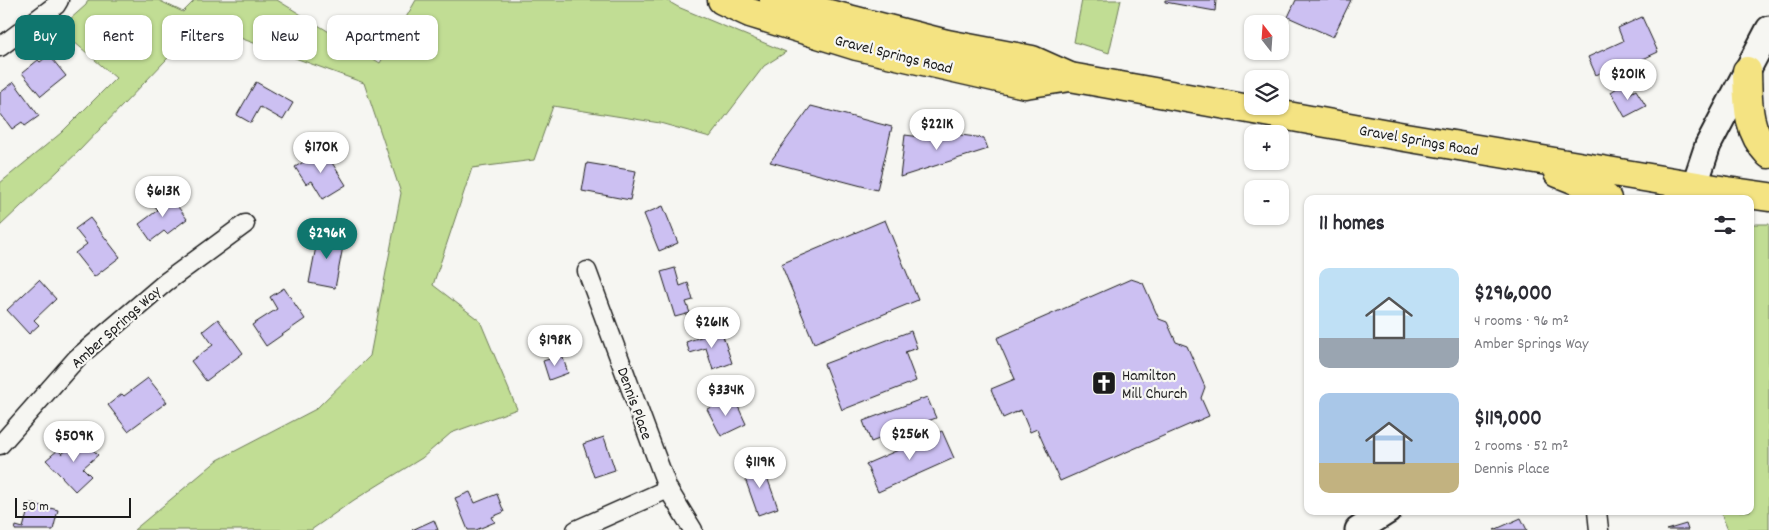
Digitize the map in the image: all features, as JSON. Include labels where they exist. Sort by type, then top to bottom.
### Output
[{"type":"main road","name":"Gravel Springs Road","points":[[722,0],[750,13],[857,46],[1025,84],[1070,77]]},
{"type":"main road","name":"Gravel Springs Road","points":[[774,0],[947,44],[1032,60],[1070,77],[1518,156],[1692,192],[1738,195]]},
{"type":"main road","points":[[1692,192],[1708,145],[1769,29]]},
{"type":"main road","points":[[1747,71],[1749,116],[1761,145],[1769,154]]},
{"type":"main road","points":[[1518,156],[1591,186],[1602,195]]},
{"type":"main road","name":"Gravel Springs Road","points":[[1754,196],[1769,197]]},
{"type":"main road","points":[[1358,530],[1382,515]]},
{"type":"street","points":[[0,47],[56,5],[59,0]]},
{"type":"street","name":"Amber Springs Way","points":[[0,445],[76,358],[166,282],[245,224]]},
{"type":"street","name":"Dennis Place","points":[[587,271],[668,490],[693,530]]},
{"type":"street","points":[[576,530],[668,490]]},
{"type":"street","points":[[1597,515],[1599,530]]},
{"type":"green space","points":[[88,0],[158,0],[183,12],[195,0],[277,0],[302,15],[253,15],[253,43],[243,39],[243,15],[162,15],[162,60],[166,60],[80,150],[0,226],[0,183],[61,133],[116,78],[95,60],[152,60],[152,15],[85,15],[85,51],[75,43],[75,15],[86,5]]},
{"type":"green space","points":[[416,0],[666,0],[678,7],[786,52],[764,66],[710,137],[660,123],[553,106],[534,160],[472,168],[433,285],[480,321],[517,409],[451,433],[422,458],[354,500],[311,530],[134,530],[218,460],[316,409],[370,356],[401,193],[364,83],[301,60],[317,60],[317,24],[327,31],[327,60],[375,60],[380,63],[382,60],[438,60],[438,15],[407,15]]},
{"type":"green space","points":[[1082,0],[1121,0],[1109,53],[1074,42]]},
{"type":"green space","points":[[1754,224],[1769,224],[1769,530],[1728,530],[1722,515],[1754,515]]},
{"type":"building","points":[[1165,0],[1216,0],[1215,11],[1165,2]]},
{"type":"building","points":[[1296,0],[1351,0],[1333,37],[1289,17]]},
{"type":"building","points":[[1642,17],[1658,52],[1626,67],[1624,62],[1596,75],[1588,57],[1623,41],[1618,28]]},
{"type":"building","points":[[38,60],[40,62],[43,60],[53,60],[66,76],[41,96],[22,73]]},
{"type":"building","points":[[14,82],[39,116],[25,126],[22,122],[12,129],[0,113],[0,93]]},
{"type":"building","points":[[256,82],[293,103],[283,120],[260,107],[251,123],[237,115]]},
{"type":"building","points":[[1623,84],[1629,94],[1636,90],[1646,106],[1625,117],[1611,92]]},
{"type":"building","points":[[811,106],[892,127],[877,190],[770,162]]},
{"type":"building","points":[[953,134],[984,138],[988,149],[900,177],[905,135],[937,139]]},
{"type":"building","points":[[324,150],[346,185],[323,199],[312,181],[306,184],[295,167]]},
{"type":"building","points":[[587,163],[636,171],[630,200],[582,191]]},
{"type":"building","points":[[167,192],[187,219],[167,234],[164,231],[151,241],[139,224],[158,210],[153,203]]},
{"type":"building","points":[[663,206],[678,243],[659,251],[644,214]]},
{"type":"building","points":[[90,218],[120,257],[94,277],[75,253],[87,244],[75,229]]},
{"type":"building","points":[[885,220],[918,300],[814,343],[781,264]]},
{"type":"building","points":[[319,231],[345,236],[335,288],[309,283]]},
{"type":"building","points":[[675,268],[680,286],[688,283],[693,300],[686,302],[690,313],[675,317],[661,272]]},
{"type":"building","name":"Hamilton Mill Church","points":[[1131,279],[1143,283],[1159,319],[1167,322],[1176,342],[1187,346],[1205,387],[1201,398],[1209,416],[1060,481],[1037,429],[1030,432],[1021,410],[1003,418],[991,389],[1015,379],[997,338]]},
{"type":"building","points":[[39,280],[56,299],[34,320],[39,325],[29,334],[7,310]]},
{"type":"building","points":[[284,288],[305,319],[266,346],[252,325],[277,309],[270,297]]},
{"type":"building","points":[[218,319],[243,353],[206,381],[191,361],[213,345],[203,331]]},
{"type":"building","points":[[721,330],[732,363],[713,370],[706,348],[690,353],[686,342]]},
{"type":"building","points":[[911,331],[917,348],[905,352],[916,381],[842,410],[824,364]]},
{"type":"building","points":[[562,355],[568,373],[549,380],[543,361]]},
{"type":"building","points":[[148,378],[167,402],[128,431],[108,405]]},
{"type":"building","points":[[927,397],[936,418],[871,442],[863,421]]},
{"type":"building","points":[[725,400],[728,406],[736,402],[746,424],[721,436],[707,409]]},
{"type":"building","points":[[942,431],[954,458],[878,492],[866,464]]},
{"type":"building","points":[[81,437],[98,455],[83,468],[91,476],[75,491],[46,460],[58,450],[62,454]]},
{"type":"building","points":[[604,437],[615,470],[594,477],[583,444]]},
{"type":"building","points":[[762,463],[778,508],[758,515],[742,470]]},
{"type":"building","points":[[470,492],[475,503],[497,494],[504,512],[492,517],[495,522],[476,530],[468,530],[455,498]]},
{"type":"building","points":[[30,503],[58,510],[53,530],[15,530],[16,526],[23,528]]},
{"type":"building","points":[[1521,518],[1527,530],[1494,530]]},
{"type":"building","points":[[434,520],[438,530],[412,530]]},
{"type":"building","points":[[1686,524],[1688,530],[1666,530]]},
{"type":"place","name":"Hamilton Mill Church","points":[[1104,383]]}]
